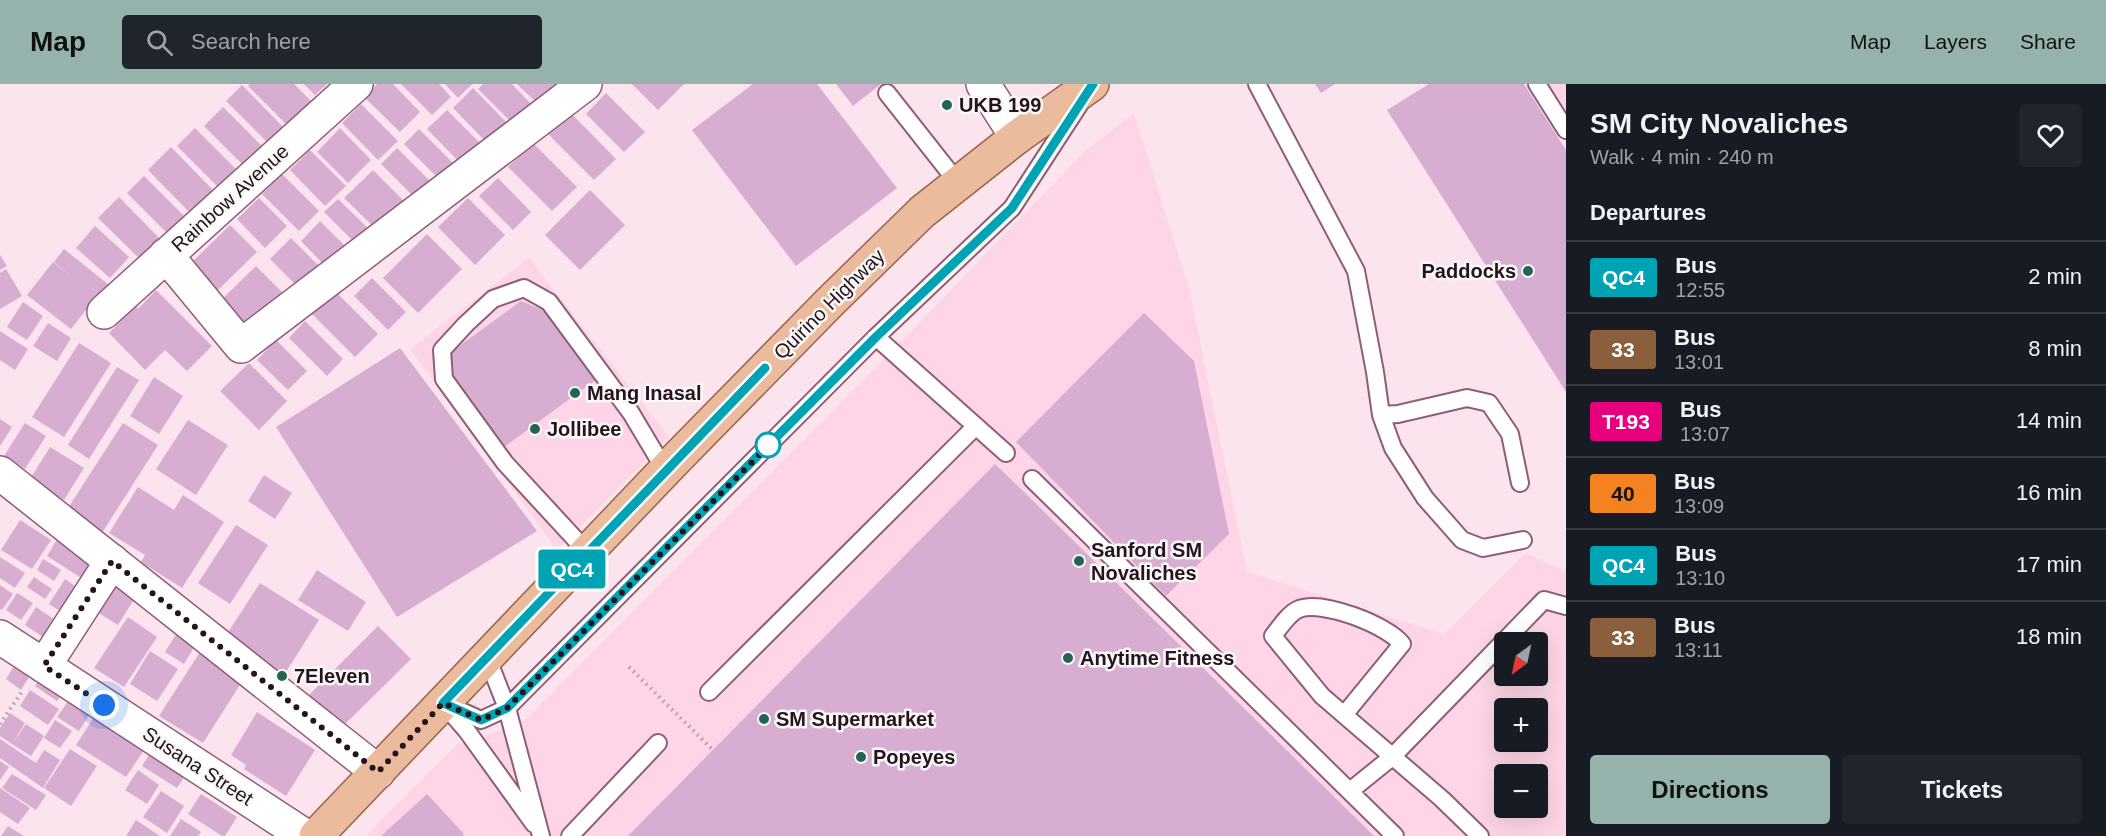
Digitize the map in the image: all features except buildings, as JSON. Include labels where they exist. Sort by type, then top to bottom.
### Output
[{"type":"main road","name":"Quirino Highway","points":[[316,836],[665,470],[922,212],[1017,137],[1093,84]]},
{"type":"street","name":"Rainbow Avenue","points":[[104,312],[356,84]]},
{"type":"street","points":[[166,255],[241,346],[585,84]]},
{"type":"street","points":[[984,84],[1017,137]]},
{"type":"street","points":[[0,473],[378,772]]},
{"type":"street","points":[[42,665],[112,561]]},
{"type":"street","name":"Susana Street","points":[[0,637],[305,836]]},
{"type":"lane","points":[[443,703],[481,720],[507,708],[876,337],[1012,208],[1093,84]]},
{"type":"lane","points":[[1257,84],[1356,271],[1381,415],[1393,448],[1425,498],[1462,540],[1483,548],[1523,540]]},
{"type":"lane","points":[[1537,84],[1566,130]]},
{"type":"lane","points":[[886,93],[958,183]]},
{"type":"lane","points":[[588,553],[505,463],[444,379],[442,350],[466,324],[493,299],[524,288],[549,302],[631,413],[665,470]]},
{"type":"lane","points":[[876,337],[1006,453]]},
{"type":"lane","points":[[1381,415],[1398,414],[1467,398],[1489,404],[1510,434],[1520,483]]},
{"type":"lane","points":[[709,692],[976,426]]},
{"type":"lane","points":[[1032,479],[1395,836]]},
{"type":"lane","points":[[1350,791],[1392,757],[1544,600],[1566,606]]},
{"type":"lane","points":[[1344,715],[1402,644],[1396,636],[1357,617],[1326,608],[1299,609],[1273,636],[1322,696],[1392,757],[1442,799],[1480,836]]},
{"type":"lane","points":[[487,657],[507,708],[541,834]]},
{"type":"lane","points":[[443,703],[467,732],[541,834]]},
{"type":"lane","points":[[570,836],[658,743]]},
{"type":"path","points":[[0,724],[42,665]]},
{"type":"path","points":[[629,667],[713,750]]},
{"type":"shaded area","points":[[1541,84],[1566,84],[1566,126]]},
{"type":"shaded area","points":[[1134,113],[1189,288],[1247,572],[1444,634],[1526,553],[1566,572],[1566,836],[366,836],[457,744],[521,724],[892,351],[1085,151]]},
{"type":"shaded area","points":[[529,258],[669,437],[557,550],[410,349]]},
{"type":"bus line","name":"QC4","points":[[765,368],[443,703],[481,720],[507,708],[876,337],[1012,208],[1093,84]]},
{"type":"place","name":"UKB 199","points":[[947,105]]},
{"type":"place","name":"Paddocks","points":[[1528,271]]},
{"type":"place","name":"Mang Inasal","points":[[575,393]]},
{"type":"place","name":"Jollibee","points":[[535,429]]},
{"type":"place","name":"Sanford SM Novaliches","points":[[1079,561]]},
{"type":"place","name":"Anytime Fitness","points":[[1068,658]]},
{"type":"place","name":"7Eleven","points":[[282,676]]},
{"type":"place","name":"SM Supermarket","points":[[764,719]]},
{"type":"place","name":"Popeyes","points":[[861,757]]},
{"type":"route","points":[[104,705],[44,666],[112,561],[378,772],[443,703],[481,720],[507,708],[773,441],[768,445]]}]
